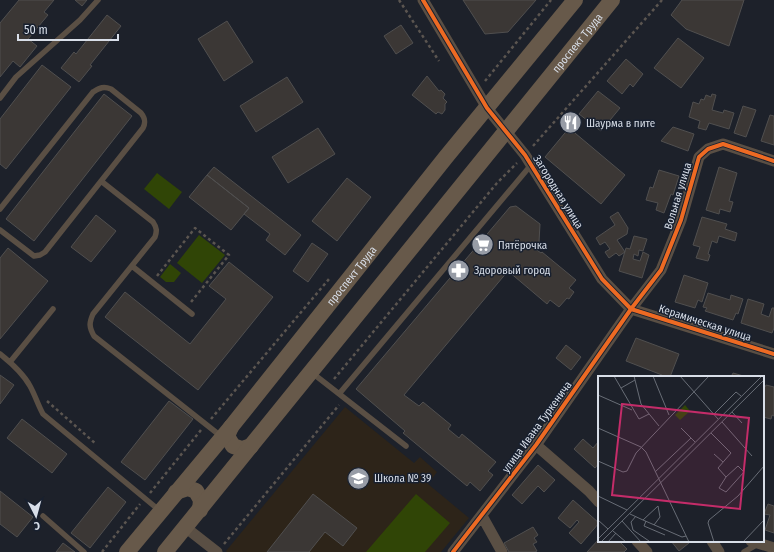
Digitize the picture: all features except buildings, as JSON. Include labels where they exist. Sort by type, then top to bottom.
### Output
[{"type":"main road","name":"проспект Труда","points":[[127,552],[226,432],[441,163],[484,102],[575,0]]},
{"type":"main road","name":"проспект Труда","points":[[165,552],[612,0]]},
{"type":"main road","points":[[226,432],[233,446],[242,448],[251,446]]},
{"type":"main road","points":[[176,492],[188,488],[196,491],[201,500],[200,510]]},
{"type":"street","name":"Загородная улица","points":[[423,0],[484,102],[528,160],[602,279],[631,309]]},
{"type":"street","name":"Вольная улица","points":[[631,309],[661,270],[681,220],[699,157],[708,149],[723,144],[774,161]]},
{"type":"street","name":"Керамическая улица","points":[[631,309],[774,354]]},
{"type":"street","name":"улица Ивана Туркенича","points":[[453,552],[536,445],[631,309]]},
{"type":"street","points":[[536,445],[598,501]]},
{"type":"street","points":[[482,516],[502,552]]},
{"type":"street","points":[[186,527],[217,552]]},
{"type":"street","points":[[638,542],[647,552]]},
{"type":"street","points":[[713,542],[719,552]]},
{"type":"street","points":[[755,542],[774,548]]},
{"type":"lane","points":[[0,98],[16,77],[80,20],[98,0]]},
{"type":"lane","points":[[0,209],[93,92],[105,87],[111,89],[141,113],[145,123],[143,128],[45,252],[34,256],[0,230]]},
{"type":"lane","points":[[339,394],[528,160]]},
{"type":"lane","points":[[101,181],[153,222],[157,232],[155,237],[93,314],[90,322],[90,329],[94,336],[206,424],[226,432]]},
{"type":"lane","points":[[132,266],[192,314]]},
{"type":"lane","points":[[10,362],[53,309]]},
{"type":"lane","points":[[0,354],[10,362],[30,385],[35,400],[43,414],[161,511]]},
{"type":"lane","points":[[311,372],[406,446]]},
{"type":"lane","points":[[42,516],[84,552]]},
{"type":"lane","points":[[744,552],[755,542]]},
{"type":"path","points":[[399,0],[439,61]]},
{"type":"path","points":[[484,102],[485,81],[551,0]]},
{"type":"path","points":[[528,160],[662,0]]},
{"type":"path","points":[[152,282],[196,228],[229,255],[186,309]]},
{"type":"path","points":[[102,552],[206,424],[329,279]]},
{"type":"path","points":[[47,400],[98,446]]},
{"type":"shaded area","name":"Школа № 39","points":[[345,407],[414,463],[420,457],[437,472],[428,484],[469,518],[441,552],[227,552],[226,551]]},
{"type":"green space","points":[[157,173],[182,192],[169,209],[144,189]]},
{"type":"green space","points":[[199,235],[225,255],[202,283],[177,263]]},
{"type":"green space","points":[[170,264],[181,273],[174,282],[166,282],[160,277]]},
{"type":"green space","points":[[416,494],[450,523],[425,552],[366,552]]},
{"type":"cycle path","points":[[423,0],[487,108],[525,155],[602,279],[631,309],[774,354]]},
{"type":"cycle path","points":[[453,552],[536,445],[631,309],[661,270],[681,220],[699,157],[708,149],[723,144],[774,161]]},
{"type":"place","name":"Шаурма в пите","points":[[571,123]]},
{"type":"place","name":"Пятёрочка","points":[[482,245]]},
{"type":"place","name":"Здоровый город","points":[[459,270]]},
{"type":"place","name":"Школа № 39","points":[[359,478]]}]
